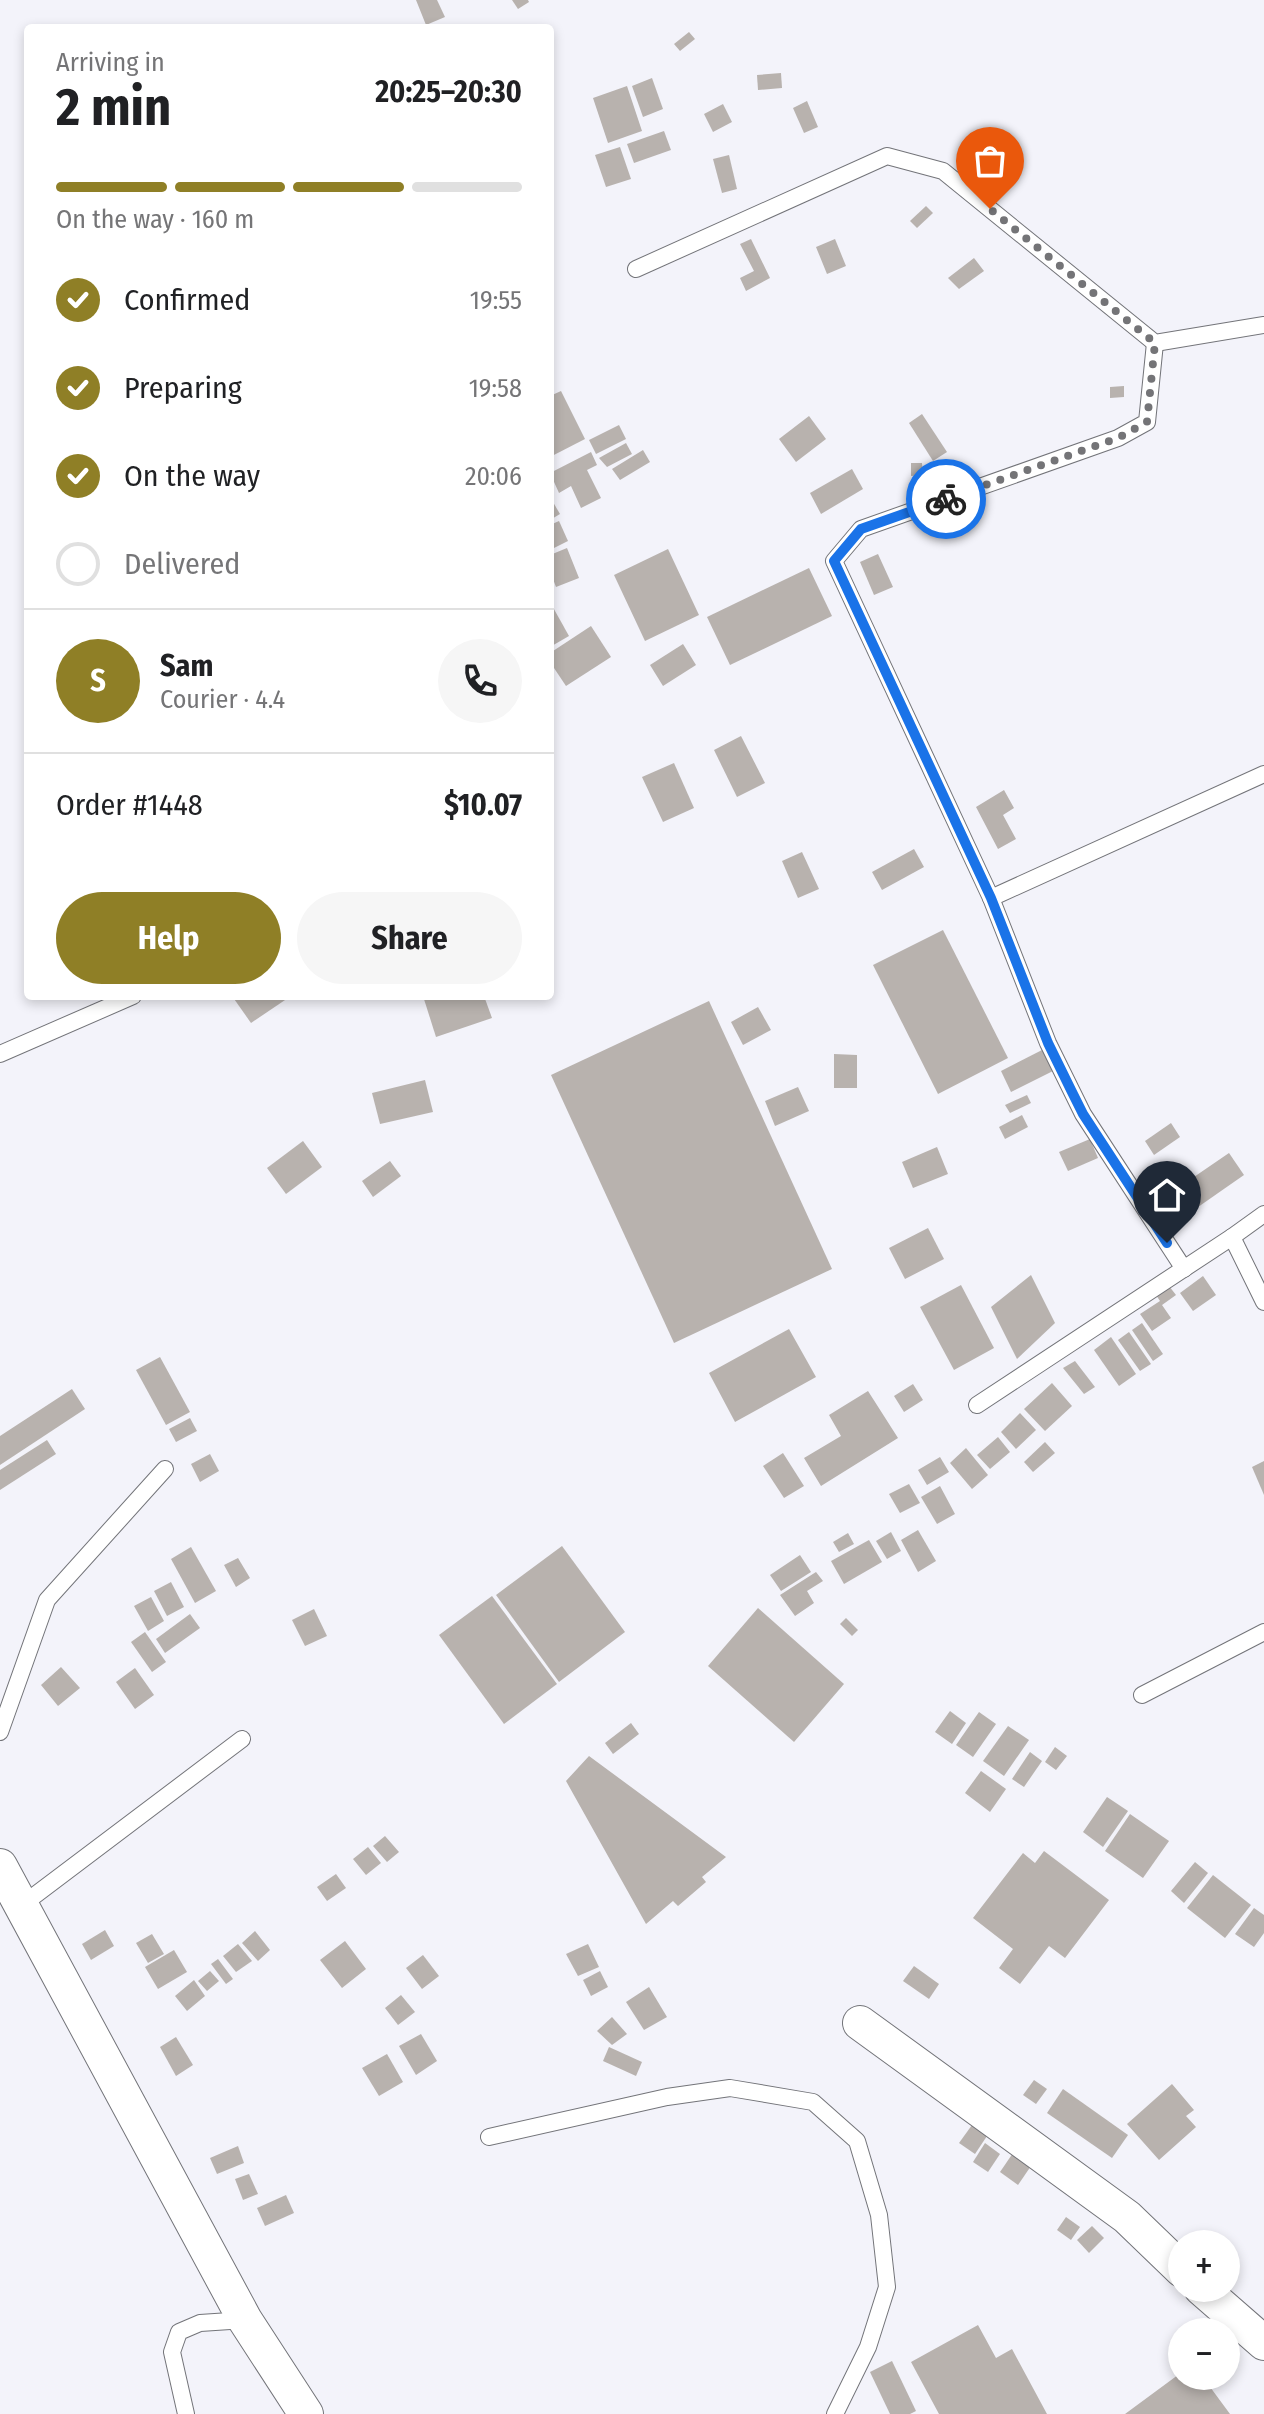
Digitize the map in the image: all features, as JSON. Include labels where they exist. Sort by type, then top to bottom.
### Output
[{"type":"street","points":[[0,1866],[245,2320],[306,2414]]},
{"type":"street","points":[[860,2023],[1127,2217],[1168,2257]]},
{"type":"street","points":[[1217,2302],[1264,2343]]},
{"type":"lane","points":[[636,269],[887,156],[943,171],[1155,343],[1264,325]]},
{"type":"lane","points":[[1155,343],[1147,422],[1118,438],[861,529],[834,561],[991,898],[1048,1043],[1083,1114],[1184,1269]]},
{"type":"lane","points":[[991,898],[1264,774]]},
{"type":"lane","points":[[0,1054],[124,1000]]},
{"type":"lane","points":[[977,1405],[1264,1214]]},
{"type":"lane","points":[[1232,1237],[1264,1302]]},
{"type":"lane","points":[[0,1732],[47,1600],[165,1469]]},
{"type":"lane","points":[[1142,1695],[1264,1632]]},
{"type":"lane","points":[[22,1905],[242,1739]]},
{"type":"lane","points":[[489,2137],[667,2097],[730,2088],[813,2102],[857,2141],[879,2215],[887,2287],[868,2347],[835,2414]]},
{"type":"lane","points":[[186,2414],[172,2352],[179,2332],[200,2323],[245,2320]]},
{"type":"building","points":[[416,0],[437,0],[445,17],[426,24]]},
{"type":"building","points":[[512,0],[528,0],[529,2],[518,9]]},
{"type":"building","points":[[689,32],[695,39],[680,51],[674,44]]},
{"type":"building","points":[[781,73],[782,88],[758,90],[757,75]]},
{"type":"building","points":[[652,78],[663,109],[643,117],[632,86]]},
{"type":"building","points":[[627,86],[642,131],[608,143],[593,98]]},
{"type":"building","points":[[807,101],[818,127],[804,133],[793,108]]},
{"type":"building","points":[[723,104],[732,122],[713,132],[704,114]]},
{"type":"building","points":[[664,131],[671,150],[634,163],[627,144]]},
{"type":"building","points":[[620,147],[631,179],[606,187],[595,155]]},
{"type":"building","points":[[729,155],[737,189],[722,193],[713,159]]},
{"type":"building","points":[[926,206],[933,213],[917,228],[910,221]]},
{"type":"building","points":[[751,239],[770,278],[746,291],[740,278],[754,271],[740,244]]},
{"type":"building","points":[[835,239],[846,266],[827,274],[816,247]]},
{"type":"building","points":[[974,258],[984,271],[959,289],[948,278]]},
{"type":"building","points":[[1124,386],[1124,397],[1110,398],[1110,387]]},
{"type":"building","points":[[561,391],[585,439],[554,455],[554,394]]},
{"type":"building","points":[[922,414],[947,452],[933,461],[909,423]]},
{"type":"building","points":[[809,416],[826,439],[796,462],[779,439]]},
{"type":"building","points":[[619,425],[626,439],[596,454],[589,440]]},
{"type":"building","points":[[626,443],[632,454],[607,467],[599,458]]},
{"type":"building","points":[[643,450],[650,462],[620,480],[612,469]]},
{"type":"building","points":[[591,452],[597,465],[587,470],[601,498],[581,508],[571,486],[559,493],[554,482],[554,471]]},
{"type":"building","points":[[911,463],[922,463],[923,475],[911,476]]},
{"type":"building","points":[[852,469],[863,489],[821,514],[810,493]]},
{"type":"building","points":[[554,504],[560,514],[554,518]]},
{"type":"building","points":[[559,521],[568,541],[554,548],[554,523]]},
{"type":"building","points":[[567,548],[579,578],[556,587],[554,553]]},
{"type":"building","points":[[668,549],[699,615],[645,641],[614,575]]},
{"type":"building","points":[[878,554],[893,587],[874,595],[860,562]]},
{"type":"building","points":[[809,568],[832,616],[730,665],[707,617]]},
{"type":"building","points":[[554,609],[569,636],[554,645]]},
{"type":"building","points":[[591,626],[611,657],[566,686],[554,668],[554,650]]},
{"type":"building","points":[[683,644],[696,665],[663,686],[650,665]]},
{"type":"building","points":[[741,736],[765,783],[737,797],[714,750]]},
{"type":"building","points":[[674,763],[694,808],[663,822],[642,777]]},
{"type":"building","points":[[1004,790],[1014,808],[1003,815],[1016,839],[998,849],[976,807]]},
{"type":"building","points":[[914,849],[924,867],[882,890],[872,872]]},
{"type":"building","points":[[802,852],[819,889],[798,898],[782,861]]},
{"type":"building","points":[[943,930],[1008,1058],[938,1094],[873,965]]},
{"type":"building","points":[[235,1000],[285,1000],[251,1023]]},
{"type":"building","points":[[424,1000],[485,1000],[492,1018],[436,1037]]},
{"type":"building","points":[[709,1001],[832,1269],[674,1343],[551,1075]]},
{"type":"building","points":[[758,1007],[771,1030],[743,1045],[731,1022]]},
{"type":"building","points":[[1044,1049],[1055,1070],[1011,1092],[1001,1071]]},
{"type":"building","points":[[834,1054],[857,1055],[857,1088],[834,1088]]},
{"type":"building","points":[[425,1080],[433,1112],[380,1124],[372,1093]]},
{"type":"building","points":[[798,1087],[809,1111],[775,1126],[765,1101]]},
{"type":"building","points":[[1027,1095],[1031,1103],[1010,1113],[1005,1105]]},
{"type":"building","points":[[1022,1115],[1028,1127],[1005,1139],[999,1127]]},
{"type":"building","points":[[1171,1123],[1180,1137],[1154,1155],[1145,1141]]},
{"type":"building","points":[[1090,1139],[1098,1158],[1068,1171],[1059,1152]]},
{"type":"building","points":[[303,1141],[322,1167],[286,1194],[267,1168]]},
{"type":"building","points":[[937,1147],[948,1174],[913,1188],[902,1162]]},
{"type":"building","points":[[1229,1153],[1244,1175],[1188,1214],[1172,1192]]},
{"type":"building","points":[[390,1161],[401,1176],[373,1197],[362,1181]]},
{"type":"building","points":[[928,1228],[944,1259],[905,1279],[889,1248]]},
{"type":"building","points":[[1031,1275],[1055,1323],[1017,1359],[991,1307]]},
{"type":"building","points":[[1203,1276],[1216,1295],[1193,1311],[1180,1293]]},
{"type":"building","points":[[961,1285],[994,1348],[954,1370],[920,1307]]},
{"type":"building","points":[[1169,1286],[1176,1295],[1162,1305],[1171,1318],[1152,1331],[1140,1314],[1160,1301],[1156,1295]]},
{"type":"building","points":[[1142,1323],[1163,1354],[1153,1361],[1132,1330]]},
{"type":"building","points":[[789,1329],[816,1377],[735,1422],[709,1373]]},
{"type":"building","points":[[1129,1332],[1151,1364],[1140,1371],[1118,1340]]},
{"type":"building","points":[[1111,1337],[1136,1374],[1119,1386],[1094,1350]]},
{"type":"building","points":[[160,1357],[190,1412],[166,1425],[136,1370]]},
{"type":"building","points":[[1075,1361],[1095,1387],[1084,1394],[1063,1368]]},
{"type":"building","points":[[1052,1383],[1072,1406],[1045,1431],[1024,1409]]},
{"type":"building","points":[[913,1384],[923,1400],[904,1412],[894,1396]]},
{"type":"building","points":[[72,1389],[85,1409],[0,1465],[0,1436]]},
{"type":"building","points":[[868,1391],[898,1438],[821,1486],[804,1458],[841,1436],[829,1415]]},
{"type":"building","points":[[1020,1413],[1036,1430],[1016,1449],[1001,1432]]},
{"type":"building","points":[[190,1418],[197,1431],[176,1442],[169,1429]]},
{"type":"building","points":[[998,1437],[1010,1452],[990,1469],[977,1455]]},
{"type":"building","points":[[47,1440],[56,1454],[0,1490],[0,1470]]},
{"type":"building","points":[[1045,1442],[1055,1453],[1033,1472],[1024,1462]]},
{"type":"building","points":[[966,1448],[988,1475],[972,1489],[950,1463]]},
{"type":"building","points":[[783,1453],[804,1486],[784,1498],[763,1466]]},
{"type":"building","points":[[210,1454],[219,1471],[200,1482],[191,1464]]},
{"type":"building","points":[[940,1457],[949,1472],[927,1485],[918,1470]]},
{"type":"building","points":[[1264,1461],[1264,1495],[1252,1467]]},
{"type":"building","points":[[909,1484],[920,1503],[900,1513],[889,1494]]},
{"type":"building","points":[[940,1486],[955,1514],[937,1524],[921,1497]]},
{"type":"building","points":[[918,1530],[936,1561],[918,1572],[901,1540]]},
{"type":"building","points":[[891,1532],[901,1551],[887,1559],[876,1541]]},
{"type":"building","points":[[848,1533],[854,1544],[839,1552],[833,1542]]},
{"type":"building","points":[[869,1540],[882,1562],[844,1584],[831,1561]]},
{"type":"building","points":[[562,1546],[625,1632],[559,1682],[496,1595]]},
{"type":"building","points":[[191,1547],[216,1591],[195,1603],[171,1559]]},
{"type":"building","points":[[800,1555],[811,1572],[781,1591],[770,1575]]},
{"type":"building","points":[[238,1558],[250,1578],[236,1587],[224,1565]]},
{"type":"building","points":[[816,1572],[823,1581],[807,1591],[814,1603],[795,1616],[780,1595]]},
{"type":"building","points":[[171,1582],[184,1607],[167,1616],[154,1591]]},
{"type":"building","points":[[492,1596],[557,1684],[504,1724],[439,1635]]},
{"type":"building","points":[[151,1597],[164,1621],[148,1631],[134,1606]]},
{"type":"building","points":[[758,1608],[844,1684],[794,1742],[708,1666]]},
{"type":"building","points":[[314,1609],[327,1636],[305,1646],[292,1620]]},
{"type":"building","points":[[190,1614],[200,1628],[165,1653],[156,1639]]},
{"type":"building","points":[[846,1618],[858,1630],[852,1636],[840,1624]]},
{"type":"building","points":[[145,1632],[166,1662],[152,1672],[131,1642]]},
{"type":"building","points":[[61,1667],[80,1688],[58,1706],[41,1685]]},
{"type":"building","points":[[135,1668],[154,1695],[135,1709],[116,1682]]},
{"type":"building","points":[[950,1711],[966,1723],[952,1744],[935,1732]]},
{"type":"building","points":[[979,1712],[996,1724],[973,1757],[956,1745]]},
{"type":"building","points":[[631,1723],[639,1734],[613,1754],[605,1743]]},
{"type":"building","points":[[1008,1726],[1029,1740],[1004,1776],[983,1761]]},
{"type":"building","points":[[1055,1747],[1067,1756],[1056,1770],[1045,1762]]},
{"type":"building","points":[[1030,1752],[1042,1761],[1024,1787],[1012,1779]]},
{"type":"building","points":[[589,1756],[726,1857],[702,1877],[706,1882],[678,1906],[673,1901],[646,1924],[566,1781]]},
{"type":"building","points":[[981,1771],[1006,1789],[990,1812],[965,1793]]},
{"type":"building","points":[[1107,1797],[1128,1811],[1103,1847],[1083,1832]]},
{"type":"building","points":[[1130,1814],[1169,1841],[1143,1878],[1105,1851]]},
{"type":"building","points":[[385,1836],[399,1852],[387,1862],[373,1846]]},
{"type":"building","points":[[368,1847],[381,1863],[366,1875],[353,1859]]},
{"type":"building","points":[[1044,1851],[1109,1900],[1065,1958],[1049,1946],[1020,1984],[999,1968],[1013,1949],[973,1918],[1023,1853],[1035,1863]]},
{"type":"building","points":[[1195,1862],[1208,1873],[1184,1903],[1171,1891]]},
{"type":"building","points":[[336,1874],[346,1888],[327,1901],[317,1887]]},
{"type":"building","points":[[1213,1875],[1251,1905],[1225,1938],[1187,1908]]},
{"type":"building","points":[[1254,1908],[1264,1915],[1264,1933],[1254,1947],[1235,1934]]},
{"type":"building","points":[[105,1930],[114,1946],[91,1960],[82,1944]]},
{"type":"building","points":[[255,1931],[270,1950],[258,1961],[242,1943]]},
{"type":"building","points":[[152,1934],[164,1954],[148,1963],[136,1943]]},
{"type":"building","points":[[345,1941],[366,1969],[342,1988],[320,1960]]},
{"type":"building","points":[[238,1944],[252,1961],[236,1972],[223,1956]]},
{"type":"building","points":[[588,1944],[599,1967],[578,1976],[566,1954]]},
{"type":"building","points":[[174,1950],[187,1972],[158,1989],[145,1967]]},
{"type":"building","points":[[423,1955],[439,1976],[422,1989],[406,1968]]},
{"type":"building","points":[[218,1959],[233,1979],[226,1984],[211,1964]]},
{"type":"building","points":[[914,1966],[939,1984],[929,1999],[903,1981]]},
{"type":"building","points":[[210,1971],[219,1981],[207,1991],[198,1981]]},
{"type":"building","points":[[600,1971],[608,1987],[591,1996],[583,1980]]},
{"type":"building","points":[[194,1980],[205,1996],[187,2011],[175,1996]]},
{"type":"building","points":[[649,1987],[667,2017],[644,2030],[626,2002]]},
{"type":"building","points":[[401,1995],[415,2012],[398,2025],[385,2008]]},
{"type":"building","points":[[612,2017],[627,2034],[612,2045],[597,2031]]},
{"type":"building","points":[[421,2034],[437,2061],[416,2075],[399,2046]]},
{"type":"building","points":[[176,2037],[193,2065],[176,2076],[160,2047]]},
{"type":"building","points":[[609,2047],[642,2062],[636,2076],[603,2061]]},
{"type":"building","points":[[387,2054],[403,2082],[379,2096],[362,2068]]},
{"type":"building","points":[[1034,2080],[1047,2089],[1036,2104],[1023,2095]]},
{"type":"building","points":[[1172,2084],[1194,2110],[1186,2116],[1196,2127],[1159,2160],[1127,2124]]},
{"type":"building","points":[[1063,2089],[1128,2135],[1112,2158],[1047,2113]]},
{"type":"building","points":[[972,2125],[987,2136],[975,2154],[959,2143]]},
{"type":"building","points":[[985,2143],[1000,2154],[988,2172],[973,2162]]},
{"type":"building","points":[[238,2146],[244,2163],[217,2174],[210,2158]]},
{"type":"building","points":[[1013,2153],[1031,2166],[1018,2185],[1000,2172]]},
{"type":"building","points":[[249,2174],[258,2194],[243,2200],[235,2179]]},
{"type":"building","points":[[286,2195],[294,2213],[265,2226],[257,2208]]},
{"type":"building","points":[[1066,2217],[1080,2227],[1071,2240],[1057,2230]]},
{"type":"building","points":[[1092,2226],[1104,2238],[1089,2253],[1077,2240]]},
{"type":"building","points":[[978,2325],[996,2358],[1012,2349],[1047,2414],[939,2414],[911,2362]]},
{"type":"building","points":[[892,2361],[916,2411],[910,2414],[890,2414],[870,2372]]},
{"type":"building","points":[[1168,2382],[1168,2390],[1212,2390],[1230,2414],[1125,2414]]},
{"type":"way so far","points":[[946,499],[1118,438],[1147,422],[1155,343],[990,209]]},
{"type":"route","points":[[946,499],[861,529],[834,561],[991,898],[1048,1043],[1083,1114],[1167,1243]]}]
